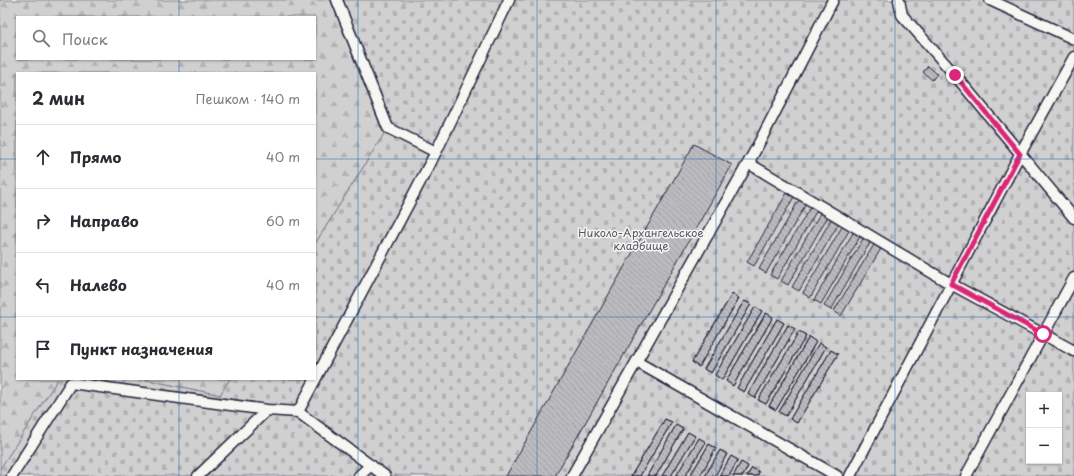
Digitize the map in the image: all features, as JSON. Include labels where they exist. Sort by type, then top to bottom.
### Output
[{"type":"lane","points":[[337,0],[388,128],[436,152]]},
{"type":"lane","points":[[316,378],[436,152],[509,0]]},
{"type":"lane","points":[[572,476],[748,163],[833,0]]},
{"type":"lane","points":[[899,0],[902,15],[955,75],[1074,218]]},
{"type":"lane","points":[[990,0],[1074,39]]},
{"type":"lane","points":[[850,476],[1020,154],[1074,58]]},
{"type":"lane","points":[[748,163],[951,284],[1074,351]]},
{"type":"lane","points":[[966,476],[1074,278]]},
{"type":"lane","points":[[637,362],[837,476]]},
{"type":"lane","points":[[298,412],[315,380]]},
{"type":"lane","points":[[12,476],[71,383],[267,410],[298,412],[385,476]]},
{"type":"lane","points":[[198,476],[267,410]]},
{"type":"lane","points":[[359,476],[370,465]]},
{"type":"green space","points":[[0,0],[331,0],[384,134],[316,242],[316,72],[16,72],[16,380],[57,380],[0,469]]},
{"type":"green space","name":"Николо-Архангельское кладбище","points":[[331,0],[1074,0],[1074,476],[0,476],[0,469],[57,380],[147,380],[220,395],[229,380],[316,380],[316,242],[384,134]]},
{"type":"green space","points":[[147,380],[229,380],[220,395]]},
{"type":"building","points":[[928,66],[937,74],[932,80],[923,72]]},
{"type":"building","points":[[694,144],[732,165],[555,476],[506,476]]},
{"type":"building","points":[[787,193],[794,197],[754,266],[747,262]]},
{"type":"building","points":[[799,200],[806,204],[766,273],[759,269]]},
{"type":"building","points":[[811,206],[817,210],[777,279],[770,275]]},
{"type":"building","points":[[821,212],[828,216],[788,285],[781,281]]},
{"type":"building","points":[[832,218],[839,223],[799,291],[792,287]]},
{"type":"building","points":[[843,225],[850,229],[810,298],[803,293]]},
{"type":"building","points":[[854,231],[861,235],[821,304],[814,300]]},
{"type":"building","points":[[864,237],[871,241],[831,310],[824,306]]},
{"type":"building","points":[[875,243],[882,247],[841,316],[834,311]]},
{"type":"building","points":[[732,294],[739,298],[699,367],[692,362]]},
{"type":"building","points":[[732,294],[739,298],[699,367],[692,362]]},
{"type":"building","points":[[744,301],[751,304],[711,373],[704,369]]},
{"type":"building","points":[[744,301],[751,304],[711,373],[704,369]]},
{"type":"building","points":[[755,307],[762,311],[722,380],[715,375]]},
{"type":"building","points":[[755,307],[762,311],[722,380],[715,375]]},
{"type":"building","points":[[766,313],[773,317],[733,386],[726,381]]},
{"type":"building","points":[[766,313],[773,317],[733,386],[726,381]]},
{"type":"building","points":[[777,319],[784,323],[744,392],[737,388]]},
{"type":"building","points":[[777,319],[784,323],[744,392],[737,388]]},
{"type":"building","points":[[788,325],[795,329],[755,398],[748,394]]},
{"type":"building","points":[[788,325],[795,329],[755,398],[748,394]]},
{"type":"building","points":[[799,332],[806,336],[766,404],[758,400]]},
{"type":"building","points":[[799,332],[806,336],[766,404],[758,400]]},
{"type":"building","points":[[809,337],[816,342],[776,410],[769,406]]},
{"type":"building","points":[[809,337],[816,342],[776,410],[769,406]]},
{"type":"building","points":[[819,343],[826,347],[786,416],[779,412]]},
{"type":"building","points":[[819,343],[826,347],[786,416],[779,412]]},
{"type":"building","points":[[831,350],[838,354],[797,423],[790,419]]},
{"type":"building","points":[[831,350],[838,354],[797,423],[790,419]]},
{"type":"building","points":[[665,419],[672,422],[640,476],[631,476]]},
{"type":"building","points":[[665,419],[672,422],[640,476],[631,476]]},
{"type":"building","points":[[676,425],[683,429],[656,476],[647,476]]},
{"type":"building","points":[[676,425],[683,429],[656,476],[647,476]]},
{"type":"building","points":[[688,432],[695,436],[671,476],[662,476]]},
{"type":"building","points":[[688,432],[695,436],[671,476],[662,476]]},
{"type":"building","points":[[699,438],[706,442],[685,476],[676,476]]},
{"type":"building","points":[[699,438],[706,442],[685,476],[676,476]]},
{"type":"building","points":[[709,444],[716,448],[700,476],[690,476]]},
{"type":"building","points":[[709,444],[716,448],[700,476],[690,476]]},
{"type":"building","points":[[720,450],[727,454],[715,476],[705,476]]},
{"type":"building","points":[[720,450],[727,454],[715,476],[705,476]]},
{"type":"building","points":[[731,456],[738,460],[729,476],[719,476]]},
{"type":"building","points":[[731,456],[738,460],[729,476],[719,476]]},
{"type":"building","points":[[741,462],[748,466],[743,476],[733,476]]},
{"type":"building","points":[[741,462],[748,466],[743,476],[733,476]]},
{"type":"building","points":[[752,468],[759,472],[757,476],[747,476]]},
{"type":"building","points":[[752,468],[759,472],[757,476],[747,476]]},
{"type":"route","points":[[955,75],[1020,154],[951,284],[1043,334]]}]
